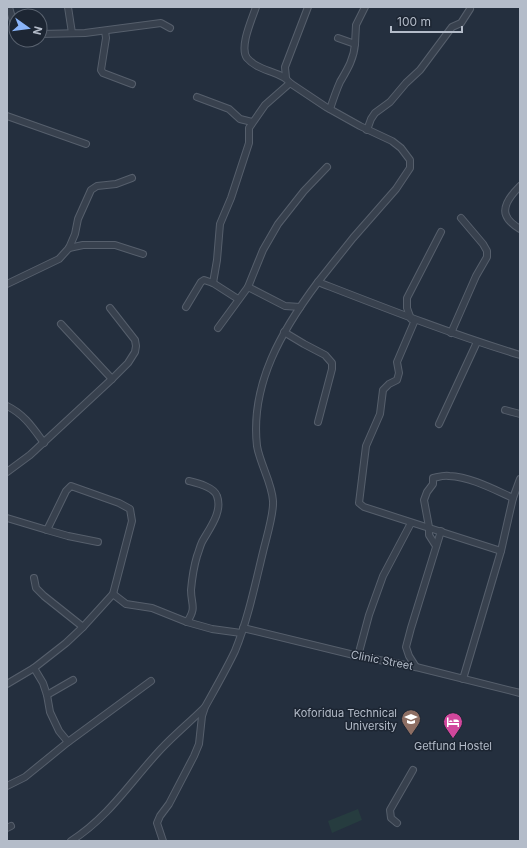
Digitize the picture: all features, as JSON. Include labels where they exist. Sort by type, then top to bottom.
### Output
[{"type":"street","points":[[68,7],[72,33]]},
{"type":"street","points":[[163,841],[157,822],[169,804],[194,756],[199,744],[202,716],[205,707],[227,668],[235,650],[253,596],[270,526],[274,501],[260,460],[257,445],[259,397],[264,376],[284,332],[300,307],[353,238],[396,189],[410,168],[410,160],[401,148],[392,141],[367,130],[330,109],[288,80],[255,65],[247,57],[244,50],[245,41],[256,7]]},
{"type":"street","points":[[288,80],[285,67],[308,7]]},
{"type":"street","points":[[330,109],[352,60],[356,25],[365,7]]},
{"type":"street","points":[[367,130],[375,113],[390,102],[406,83],[420,70],[452,26],[461,23],[470,9]]},
{"type":"street","points":[[48,34],[105,31],[142,25],[161,24],[170,28]]},
{"type":"street","points":[[105,31],[106,38],[101,70],[103,73],[132,84]]},
{"type":"street","points":[[338,38],[355,44]]},
{"type":"street","points":[[214,283],[220,224],[231,198],[249,143],[249,128],[265,105],[288,80]]},
{"type":"street","points":[[197,97],[229,109],[240,119],[252,122]]},
{"type":"street","points":[[7,116],[86,144]]},
{"type":"street","points":[[218,328],[248,287],[263,250],[278,224],[304,191],[327,166]]},
{"type":"street","points":[[7,284],[59,259],[69,248],[75,234],[78,219],[91,190],[97,186],[116,184],[132,178]]},
{"type":"street","points":[[520,186],[512,195],[506,209],[506,215],[510,221],[520,229]]},
{"type":"street","points":[[451,333],[486,257],[487,251],[461,218]]},
{"type":"street","points":[[441,232],[407,298],[407,308],[412,319],[397,362],[399,373],[397,380],[383,390],[380,414],[366,446],[359,503],[411,522],[501,551]]},
{"type":"street","points":[[69,248],[83,245],[115,245],[143,254]]},
{"type":"street","points":[[186,307],[201,282],[206,280],[214,283],[238,299]]},
{"type":"street","points":[[318,282],[412,319],[477,342],[520,355]]},
{"type":"street","points":[[248,287],[285,306],[300,307]]},
{"type":"street","points":[[7,472],[44,443],[128,363],[135,352],[135,340],[110,308]]},
{"type":"street","points":[[61,324],[112,379]]},
{"type":"street","points":[[284,332],[326,355],[332,363],[332,369],[318,422]]},
{"type":"street","points":[[439,424],[477,342]]},
{"type":"street","points":[[7,406],[19,413],[44,443]]},
{"type":"street","points":[[505,410],[520,414]]},
{"type":"street","points":[[436,546],[429,535],[424,500],[427,492],[433,484],[433,478],[447,475],[461,478],[513,498]]},
{"type":"street","points":[[463,679],[501,551],[513,498],[520,479]]},
{"type":"street","points":[[187,622],[193,613],[191,590],[196,558],[202,542],[214,521],[218,510],[217,494],[213,490],[188,481]]},
{"type":"street","points":[[7,684],[34,668],[66,642],[83,627],[113,594],[132,521],[130,508],[71,486],[66,490],[46,530]]},
{"type":"street","points":[[7,518],[68,536],[98,542]]},
{"type":"street","points":[[358,656],[369,615],[383,576],[411,522]]},
{"type":"street","points":[[416,667],[409,656],[406,647],[441,531]]},
{"type":"street","points":[[34,578],[36,588],[44,596],[83,627]]},
{"type":"street","name":"Clinic Street","points":[[113,594],[126,604],[152,608],[187,622],[212,629],[242,631],[416,667],[520,693]]},
{"type":"street","points":[[34,668],[47,695],[50,712],[60,731],[68,742]]},
{"type":"street","points":[[47,695],[73,680]]},
{"type":"street","points":[[7,786],[25,777],[68,742],[151,681]]},
{"type":"street","points":[[71,841],[88,830],[122,796],[161,749],[205,707]]},
{"type":"street","points":[[397,823],[391,818],[390,810],[413,770]]},
{"type":"green space","points":[[358,809],[362,820],[332,833],[328,821]]},
{"type":"place","name":"Koforidua Technical University","points":[[411,736]]},
{"type":"place","name":"Getfund Hostel","points":[[453,739]]}]
